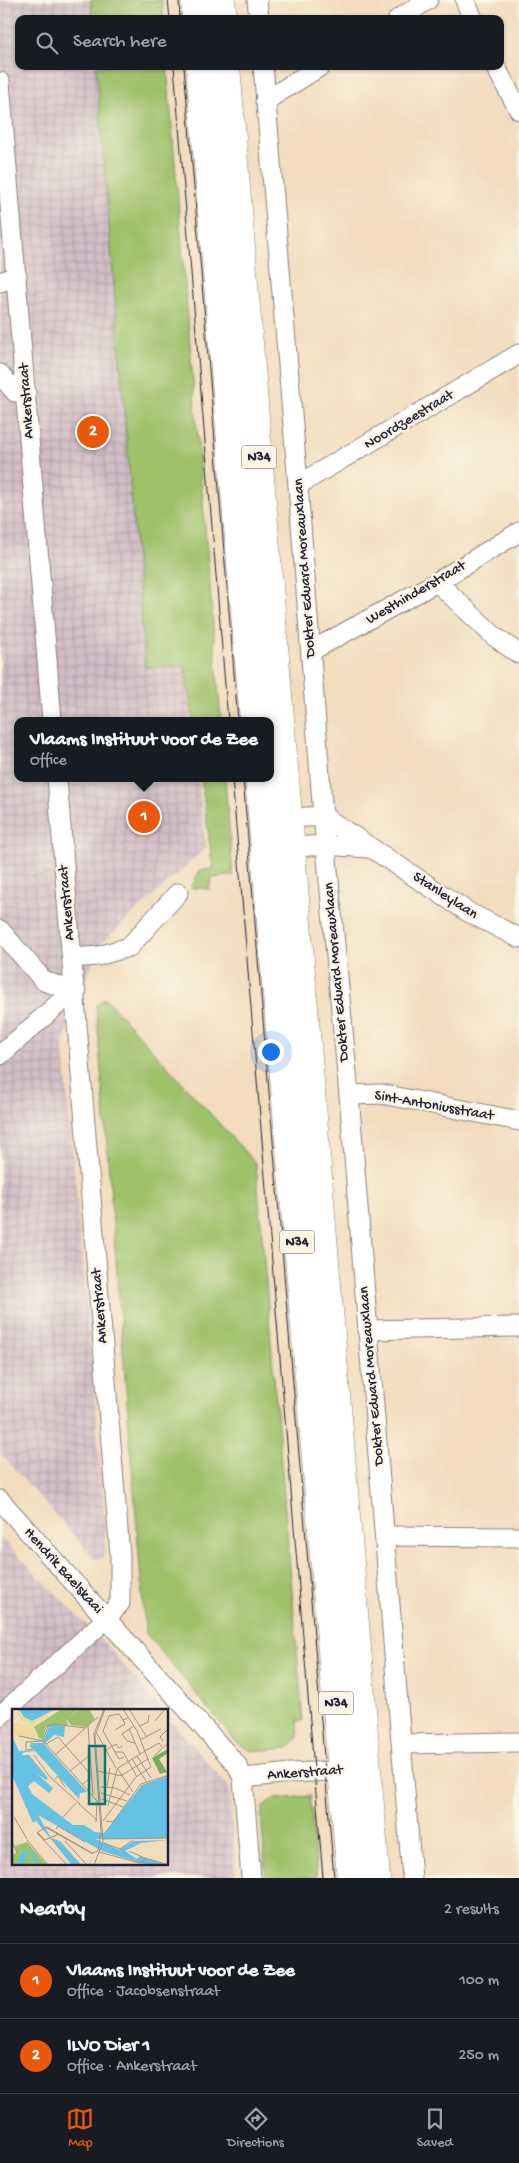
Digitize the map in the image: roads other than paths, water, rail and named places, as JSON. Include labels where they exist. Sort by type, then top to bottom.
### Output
[{"type":"main road","points":[[194,0],[196,15]]},
{"type":"main road","points":[[221,0],[222,15]]},
{"type":"main road","name":"N34","points":[[200,70],[254,717]]},
{"type":"main road","name":"N34","points":[[226,70],[268,717]]},
{"type":"main road","name":"N34","points":[[261,782],[275,819]]},
{"type":"main road","name":"N34","points":[[273,782],[354,1770],[351,1878]]},
{"type":"main road","name":"N34","points":[[354,1770],[376,1878]]},
{"type":"street","points":[[257,0],[259,15]]},
{"type":"street","points":[[404,15],[428,0]]},
{"type":"street","points":[[464,0],[471,15]]},
{"type":"street","name":"Dokter Eduard Moreauxlaan","points":[[263,70],[298,485],[322,816],[349,1095],[367,1330],[386,1536],[412,1878]]},
{"type":"street","points":[[265,101],[315,70]]},
{"type":"street","points":[[497,70],[519,110]]},
{"type":"street","name":"Ankerstraat","points":[[0,82],[9,279],[26,392],[52,717]]},
{"type":"street","name":"Noordzeestraat","points":[[298,485],[519,354]]},
{"type":"street","points":[[0,374],[15,392],[26,392]]},
{"type":"street","name":"Westhinderstraat","points":[[311,651],[437,582],[519,532]]},
{"type":"street","points":[[437,582],[495,637],[519,654]]},
{"type":"street","name":"Ankerstraat","points":[[0,1716],[106,1619],[120,1603],[120,1555],[76,992],[57,782]]},
{"type":"street","points":[[275,819],[322,816]]},
{"type":"street","name":"Stanleylaan","points":[[322,816],[468,912],[519,938]]},
{"type":"street","name":"Stanleylaan","points":[[278,848],[325,844],[354,845],[374,849]]},
{"type":"street","points":[[72,958],[98,956],[129,947],[178,893]]},
{"type":"street","points":[[0,930],[44,981],[76,992]]},
{"type":"street","points":[[0,1056],[58,1004],[76,992]]},
{"type":"street","name":"Sint-Antoniusstraat","points":[[349,1095],[382,1094],[519,1121]]},
{"type":"street","points":[[367,1330],[519,1327]]},
{"type":"street","name":"Hendrik Baelskaai","points":[[0,1500],[106,1619]]},
{"type":"street","points":[[386,1536],[519,1537]]},
{"type":"street","points":[[106,1619],[236,1765],[243,1778],[251,1878]]},
{"type":"street","points":[[402,1744],[519,1742]]},
{"type":"street","name":"Ankerstraat","points":[[243,1778],[354,1770]]},
{"type":"tram line","points":[[168,0],[170,15]]},
{"type":"tram line","points":[[179,0],[180,15]]},
{"type":"tram line","points":[[174,70],[228,717]]},
{"type":"tram line","points":[[184,70],[238,717]]},
{"type":"tram line","points":[[232,782],[323,1878]]},
{"type":"tram line","points":[[243,782],[334,1878]]},
{"type":"place","name":"ILVO Dier 1","points":[[93,432]]},
{"type":"place","name":"Vlaams Instituut voor de Zee","points":[[144,817]]}]
